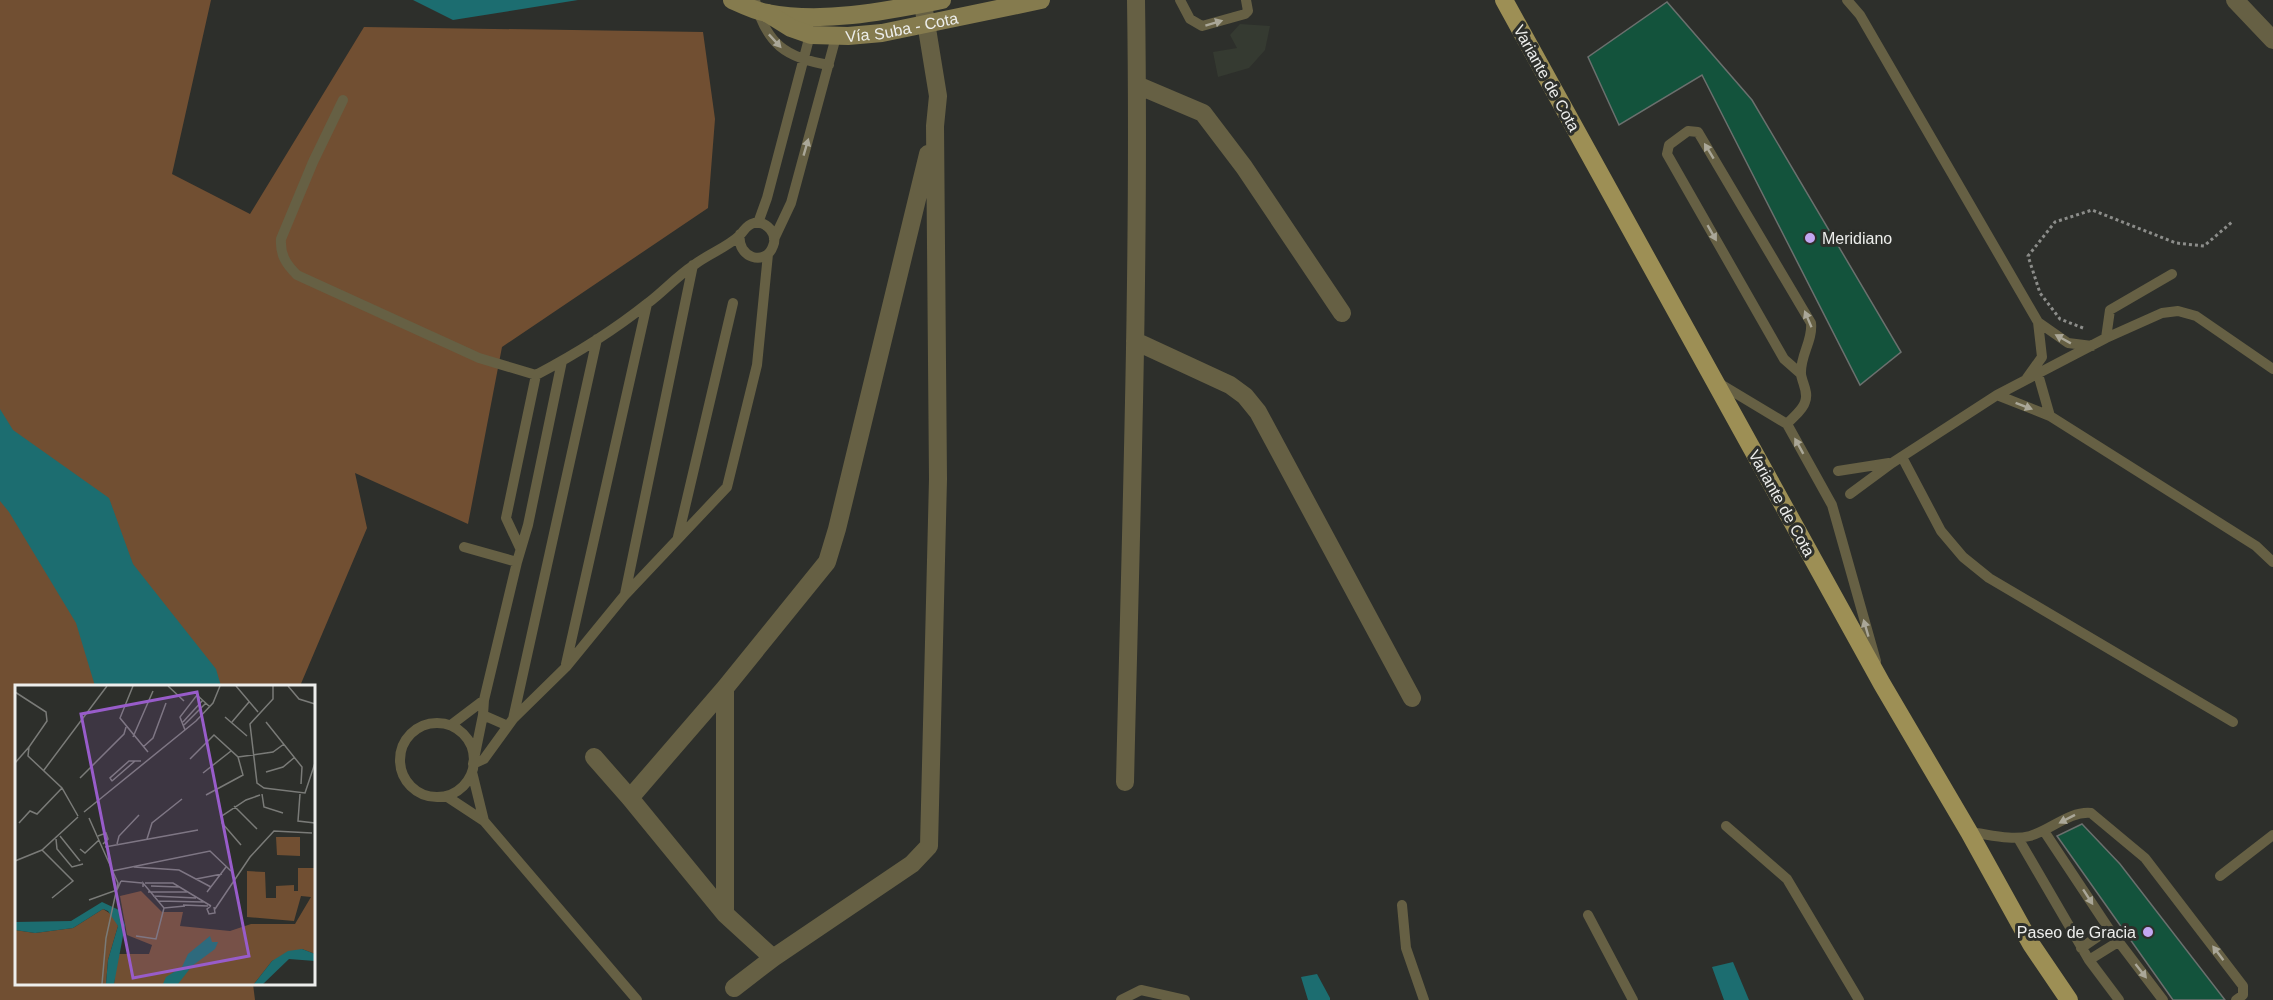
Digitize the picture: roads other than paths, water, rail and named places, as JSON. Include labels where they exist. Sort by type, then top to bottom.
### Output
[{"type":"main road","name":"Vía Suba - Cota","points":[[732,0],[760,8],[814,16],[841,15],[942,0]]},
{"type":"main road","name":"Vía Suba - Cota","points":[[760,8],[791,28],[811,35],[836,36],[882,33],[1041,0]]},
{"type":"main road","name":"Variante de Cota","points":[[1504,0],[1882,684],[1969,832],[2031,944],[2069,1000]]},
{"type":"street","points":[[1125,782],[1135,340],[1136,0]]},
{"type":"street","points":[[2235,0],[2273,40]]},
{"type":"street","points":[[630,798],[827,562],[837,529],[934,126],[938,96],[923,4]]},
{"type":"street","points":[[1137,85],[1203,113],[1244,166],[1342,313]]},
{"type":"street","points":[[734,988],[773,958],[912,864],[929,846],[938,479],[934,126]]},
{"type":"street","points":[[1135,340],[1230,385],[1245,396],[1258,412],[1412,698]]},
{"type":"street","points":[[724,688],[724,914]]},
{"type":"street","points":[[594,757],[724,914],[773,958]]},
{"type":"lane","points":[[1180,0],[1190,19],[1202,26],[1245,14],[1248,11],[1246,0]]},
{"type":"lane","points":[[1846,0],[1860,15],[2038,322],[2042,357],[2025,381]]},
{"type":"lane","points":[[760,8],[764,27],[774,42],[788,53],[804,61],[829,65]]},
{"type":"lane","points":[[473,768],[484,759],[510,722],[566,667],[624,596],[727,487],[757,364],[768,254],[790,203],[841,15]]},
{"type":"lane","points":[[758,223],[767,198],[811,35],[814,16]]},
{"type":"lane","points":[[343,100],[313,162],[281,239],[280,251],[284,260],[297,275],[479,358],[536,375],[597,339],[647,304],[693,265],[740,234],[747,226],[758,223],[771,230],[774,239]]},
{"type":"lane","points":[[1787,424],[1805,405],[1806,397],[1801,374],[1803,353],[1812,334],[1811,322],[1698,132],[1688,131],[1669,145],[1667,154],[1784,359],[1801,374]]},
{"type":"lane","points":[[740,234],[740,246],[747,255],[758,258],[768,254]]},
{"type":"lane","points":[[624,596],[693,265]]},
{"type":"lane","points":[[2106,338],[2110,310],[2172,274]]},
{"type":"lane","points":[[678,537],[732,303]]},
{"type":"lane","points":[[566,667],[647,304]]},
{"type":"lane","points":[[1842,500],[1892,463],[1997,395],[2106,338],[2162,313],[2178,311],[2196,316],[2273,369]]},
{"type":"lane","points":[[2038,322],[2068,343],[2092,346]]},
{"type":"lane","points":[[510,722],[597,339]]},
{"type":"lane","points":[[484,820],[473,768],[473,750],[467,738],[451,725],[432,723],[419,727],[409,735],[402,747],[400,760],[402,774],[409,785],[420,793],[433,797],[446,796],[465,784],[473,768],[484,700],[520,548],[528,525],[562,361]]},
{"type":"lane","points":[[2038,374],[2050,416]]},
{"type":"lane","points":[[520,548],[506,518],[536,375]]},
{"type":"lane","points":[[1714,380],[1787,424],[1827,474],[1842,500],[1882,684]]},
{"type":"lane","points":[[1997,395],[2050,416],[2256,546],[2273,562]]},
{"type":"lane","points":[[1902,457],[1941,531],[1963,557],[1989,578],[2233,722]]},
{"type":"lane","points":[[1827,474],[1892,463]]},
{"type":"lane","points":[[464,547],[517,562]]},
{"type":"lane","points":[[451,725],[484,700]]},
{"type":"lane","points":[[483,715],[510,722]]},
{"type":"lane","points":[[446,796],[484,820],[637,1000]]},
{"type":"lane","points":[[1969,832],[2018,838],[2044,831],[2080,812],[2091,813],[2145,858],[2243,986],[2243,995],[2236,1000]]},
{"type":"lane","points":[[1726,826],[1787,879],[1859,1000]]},
{"type":"lane","points":[[2044,831],[2118,942],[2163,1000]]},
{"type":"lane","points":[[2220,876],[2273,835]]},
{"type":"lane","points":[[2018,838],[2081,948],[2119,1000]]},
{"type":"lane","points":[[1402,904],[1406,948],[1424,1000]]},
{"type":"lane","points":[[1588,915],[1634,1000]]},
{"type":"lane","points":[[2081,948],[2109,929]]},
{"type":"lane","points":[[2089,960],[2118,942]]},
{"type":"lane","points":[[1120,1000],[1141,990],[1185,1000]]},
{"type":"water","points":[[413,0],[578,0],[453,20]]},
{"type":"water","points":[[0,409],[13,430],[109,498],[133,564],[216,669],[221,685],[95,685],[76,623],[9,512],[0,501]]},
{"type":"water","points":[[1733,962],[1749,1000],[1724,1000],[1712,967]]},
{"type":"water","points":[[1317,974],[1330,1000],[1308,1000],[1301,977]]},
{"type":"place","name":"Meridiano","points":[[1810,238]]},
{"type":"place","name":"Paseo de Gracia","points":[[2148,932]]}]
